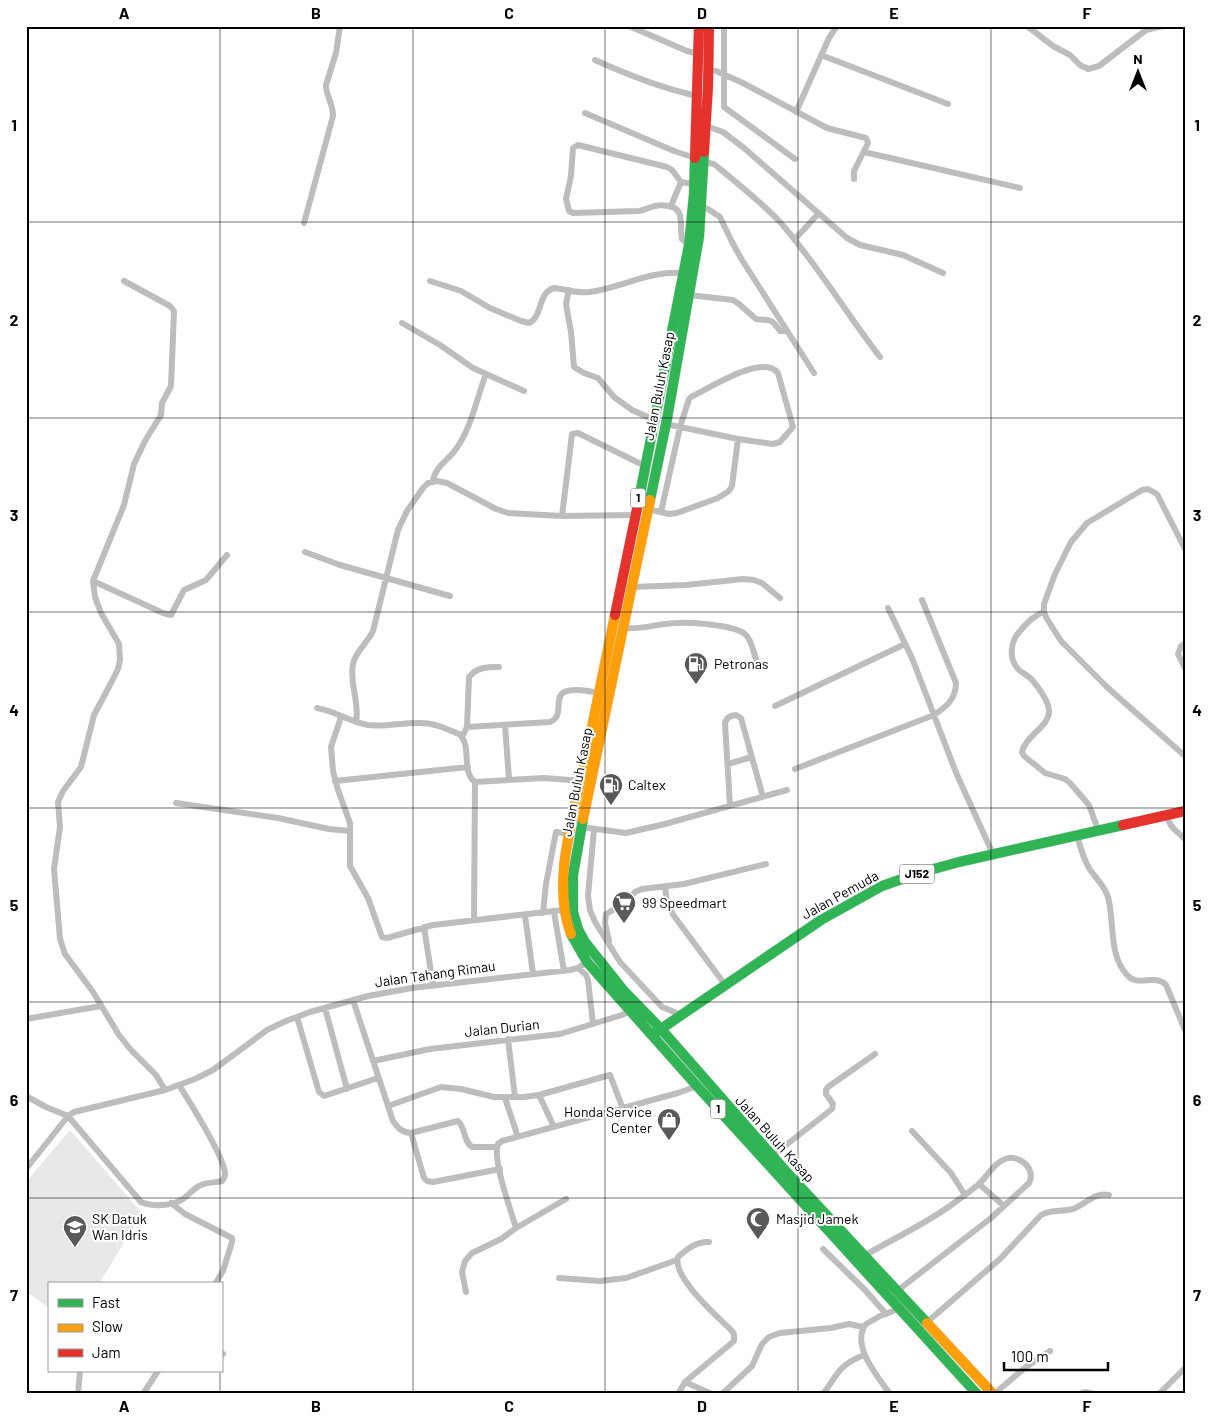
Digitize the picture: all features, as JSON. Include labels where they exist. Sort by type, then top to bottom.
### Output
[{"type":"main road","name":"Jalan Buluh Kasap","points":[[700,26],[697,96],[702,207],[699,237],[667,419],[581,827],[573,874],[573,912],[591,959],[630,1011],[657,1032],[993,1394]]},
{"type":"main road","name":"Jalan Buluh Kasap","points":[[710,26],[706,126],[694,184],[689,245],[571,834],[558,911],[577,948],[624,991],[697,1086],[901,1308],[977,1394]]},
{"type":"main road","points":[[655,416],[667,419]]},
{"type":"main road","points":[[651,439],[654,436],[658,436],[661,437],[662,441]]},
{"type":"main road","name":"Jalan Pemuda","points":[[657,1032],[821,920],[875,890],[898,880],[993,854],[1185,811]]},
{"type":"street","points":[[304,224],[333,116],[333,105],[326,90],[326,84],[336,52],[340,26]]},
{"type":"street","points":[[629,26],[698,54]]},
{"type":"street","points":[[724,26],[724,107],[796,159]]},
{"type":"street","points":[[796,112],[829,38],[837,26]]},
{"type":"street","points":[[1027,26],[1088,69],[1099,66],[1146,30],[1163,26]]},
{"type":"street","points":[[821,55],[948,104]]},
{"type":"street","points":[[596,60],[649,83],[697,96]]},
{"type":"street","points":[[709,70],[723,74],[833,130],[866,138],[868,143],[854,171],[854,179]]},
{"type":"street","points":[[585,113],[674,152],[714,164],[735,181],[779,221],[880,357]]},
{"type":"street","points":[[706,126],[723,132],[744,148],[847,238],[860,245],[904,255],[943,273]]},
{"type":"street","points":[[689,245],[682,239],[680,213],[671,206],[656,205],[647,210],[640,211],[573,213],[567,208],[566,199],[571,176],[573,148],[578,145],[667,167],[672,170],[681,182],[694,184]]},
{"type":"street","points":[[864,152],[1020,188]]},
{"type":"street","points":[[671,206],[681,182]]},
{"type":"street","points":[[702,207],[708,208],[720,217],[732,242],[814,374]]},
{"type":"street","points":[[794,240],[818,214]]},
{"type":"street","points":[[430,281],[461,291],[490,308],[525,323],[536,318],[547,291],[554,288],[589,292],[657,274],[684,273]]},
{"type":"street","points":[[124,281],[174,310],[170,386],[162,403],[161,416],[145,441],[134,464],[124,505],[93,581],[95,596],[101,613],[118,644],[120,660],[111,683],[94,715],[81,767],[63,791],[58,802],[60,827],[54,869],[59,934],[62,946],[69,960],[119,1035],[156,1075],[165,1090]]},
{"type":"street","points":[[569,290],[566,304],[574,367],[579,371],[598,378],[614,397],[632,410],[655,416]]},
{"type":"street","points":[[689,295],[732,300],[756,319],[772,320],[780,331],[786,331]]},
{"type":"street","points":[[402,323],[440,345],[473,368],[524,391]]},
{"type":"street","points":[[661,512],[680,427],[691,397],[744,371],[761,368],[776,370],[793,429],[776,444],[738,439],[680,427],[667,419]]},
{"type":"street","points":[[356,722],[357,708],[353,663],[356,655],[369,640],[373,631],[394,540],[402,519],[423,488],[433,481],[436,470],[462,439],[486,374]]},
{"type":"street","points":[[562,516],[572,434],[578,433],[645,466]]},
{"type":"street","points":[[648,509],[677,513],[718,498],[729,491],[732,486],[738,439]]},
{"type":"street","points":[[433,481],[447,483],[502,511],[562,516],[634,515]]},
{"type":"street","points":[[1185,549],[1157,494],[1148,489],[1142,490],[1087,522],[1078,532],[1055,574],[1044,604],[1044,612],[1061,641],[1109,689],[1185,756]]},
{"type":"street","points":[[305,552],[326,561],[450,596]]},
{"type":"street","points":[[93,581],[171,615],[184,590],[206,580],[227,555]]},
{"type":"street","points":[[632,587],[686,585],[744,579],[762,583],[780,598]]},
{"type":"street","points":[[795,769],[934,715],[947,706],[953,698],[956,683],[922,600]]},
{"type":"street","points":[[888,608],[905,644],[957,775],[993,854]]},
{"type":"street","points":[[1044,612],[1034,616],[1012,642],[1014,663],[1018,670],[1033,681],[1048,708],[1047,719],[1026,742],[1022,752],[1024,756],[1045,773],[1065,779],[1070,783],[1088,805],[1098,830]]},
{"type":"street","points":[[624,628],[645,628],[677,623],[700,624],[738,630],[750,640],[756,659]]},
{"type":"street","points":[[775,706],[905,644]]},
{"type":"street","points":[[1185,644],[1181,646],[1178,654],[1185,668]]},
{"type":"street","points":[[462,737],[467,728],[469,677],[479,668],[499,667]]},
{"type":"street","points":[[467,728],[536,724],[555,720],[560,696],[566,690],[575,689],[599,693]]},
{"type":"street","points":[[317,708],[356,722],[380,726],[429,724],[459,734],[466,746],[470,778],[475,782],[544,778],[582,781]]},
{"type":"street","points":[[730,806],[725,723],[726,719],[736,715],[741,718],[763,797]]},
{"type":"street","points":[[341,717],[330,754],[335,781],[350,823],[350,866],[372,905],[381,936],[387,938],[424,927],[558,911],[564,971]]},
{"type":"street","points":[[505,725],[509,779]]},
{"type":"street","points":[[728,764],[752,757]]},
{"type":"street","points":[[335,781],[468,767]]},
{"type":"street","points":[[474,920],[475,782]]},
{"type":"street","points":[[581,827],[626,833],[787,790]]},
{"type":"street","points":[[176,802],[350,831]]},
{"type":"street","points":[[1165,815],[1172,827],[1185,839]]},
{"type":"street","points":[[594,830],[588,896],[590,910],[595,922],[620,962],[662,1007],[682,1015]]},
{"type":"street","points":[[543,913],[556,832],[571,834]]},
{"type":"street","points":[[1077,835],[1085,860],[1106,892],[1112,933],[1122,970],[1129,978],[1136,981],[1152,979],[1163,982],[1185,1030]]},
{"type":"street","points":[[611,947],[605,922],[606,914],[627,902],[636,892],[652,887],[665,887],[766,864]]},
{"type":"street","points":[[665,887],[667,903],[674,916],[726,986]]},
{"type":"street","points":[[526,915],[533,974]]},
{"type":"street","points":[[424,927],[433,985]]},
{"type":"street","name":"Jalan Tahang Rimau","points":[[68,1116],[81,1110],[179,1085],[213,1070],[275,1026],[325,1008],[385,992],[564,971],[578,968],[591,959]]},
{"type":"street","points":[[578,968],[586,975],[588,980],[594,1024]]},
{"type":"street","points":[[353,1000],[392,1121],[399,1129],[405,1133],[410,1133],[458,1121],[462,1125],[468,1145],[472,1147],[497,1147]]},
{"type":"street","points":[[26,1019],[101,1006]]},
{"type":"street","points":[[325,1008],[347,1089]]},
{"type":"street","name":"Jalan Durian","points":[[373,1062],[430,1049],[563,1034],[630,1011]]},
{"type":"street","points":[[297,1017],[319,1092],[324,1096],[378,1078]]},
{"type":"street","points":[[508,1040],[515,1098]]},
{"type":"street","points":[[772,1156],[832,1109],[833,1104],[826,1094],[828,1087],[875,1054]]},
{"type":"street","points":[[388,1106],[437,1088],[446,1087],[505,1098],[515,1098],[539,1095],[610,1074],[623,1109]]},
{"type":"street","points":[[26,1096],[68,1116],[141,1202],[152,1205],[171,1203],[185,1198],[197,1187],[222,1181],[225,1174],[212,1141],[179,1085]]},
{"type":"street","points":[[516,1228],[500,1169],[497,1147],[502,1141],[623,1109],[697,1086]]},
{"type":"street","points":[[539,1095],[554,1127]]},
{"type":"street","points":[[505,1098],[517,1137]]},
{"type":"street","points":[[26,1169],[68,1116]]},
{"type":"street","points":[[912,1131],[952,1172],[965,1195]]},
{"type":"street","points":[[410,1133],[424,1178],[428,1181],[443,1181],[500,1169]]},
{"type":"street","points":[[864,1256],[928,1221],[979,1184],[990,1170],[1003,1160],[1009,1158],[1021,1160],[1030,1170],[1032,1179],[1029,1183],[1004,1206],[897,1291]]},
{"type":"street","points":[[979,1184],[1004,1206]]},
{"type":"street","points":[[926,1323],[1000,1259],[1041,1215],[1050,1211],[1071,1210],[1097,1195],[1109,1195]]},
{"type":"street","points":[[466,1292],[462,1272],[465,1261],[472,1253],[501,1239],[516,1228],[566,1200]]},
{"type":"street","points":[[171,1203],[185,1214],[232,1238],[223,1270],[216,1282]]},
{"type":"street","points":[[678,1394],[685,1382],[731,1345],[735,1337],[731,1330],[697,1296],[679,1269],[677,1260],[680,1254],[697,1244],[709,1242]]},
{"type":"street","points":[[823,1249],[866,1291],[886,1314]]},
{"type":"street","points":[[559,1278],[600,1281],[626,1278],[677,1260]]},
{"type":"street","points":[[890,1394],[864,1355],[861,1337],[863,1327],[871,1320],[901,1308]]},
{"type":"street","points":[[722,1394],[752,1366],[762,1344],[768,1337],[849,1324],[863,1327]]},
{"type":"street","points":[[993,1394],[1026,1367],[1050,1352]]},
{"type":"street","points":[[822,1394],[845,1364],[864,1355]]},
{"type":"street","points":[[1159,1394],[1185,1368]]},
{"type":"street","points":[[78,1394],[80,1372]]},
{"type":"street","points":[[144,1394],[157,1372]]},
{"type":"street","points":[[685,1382],[712,1394]]},
{"type":"street","points":[[1079,1394],[1085,1392],[1095,1394]]},
{"type":"shaded area","name":"SK Datuk Wan Idris","points":[[70,1130],[142,1213],[100,1282],[48,1282],[48,1307],[26,1291],[26,1182]]},
{"type":"traffic: fast","points":[[650,500],[667,419],[699,237],[704,152]]},
{"type":"traffic: fast","points":[[638,504],[689,245],[695,158]]},
{"type":"traffic: fast","points":[[583,819],[573,875],[573,912],[578,929],[585,942],[624,991],[661,1029],[791,1177],[927,1323]]},
{"type":"traffic: fast","points":[[655,1033],[821,920],[882,886],[959,862],[1123,825]]},
{"type":"traffic: fast","points":[[571,934],[587,962],[977,1394]]},
{"type":"traffic: slow","points":[[583,819],[650,500]]},
{"type":"traffic: slow","points":[[571,934],[565,914],[563,893],[566,848],[615,615]]},
{"type":"traffic: slow","points":[[927,1323],[993,1394]]},
{"type":"traffic: jam","points":[[695,158],[699,26]]},
{"type":"traffic: jam","points":[[704,152],[709,26]]},
{"type":"traffic: jam","points":[[615,615],[638,504]]},
{"type":"traffic: jam","points":[[1123,825],[1185,811]]},
{"type":"place","name":"Petronas","points":[[696,685]]},
{"type":"place","name":"Caltex","points":[[611,806]]},
{"type":"place","name":"99 Speedmart","points":[[624,924]]},
{"type":"place","name":"Honda Service Center","points":[[669,1141]]},
{"type":"place","name":"Masjid Jamek","points":[[758,1240]]},
{"type":"place","name":"SK Datuk Wan Idris","points":[[75,1248]]}]
